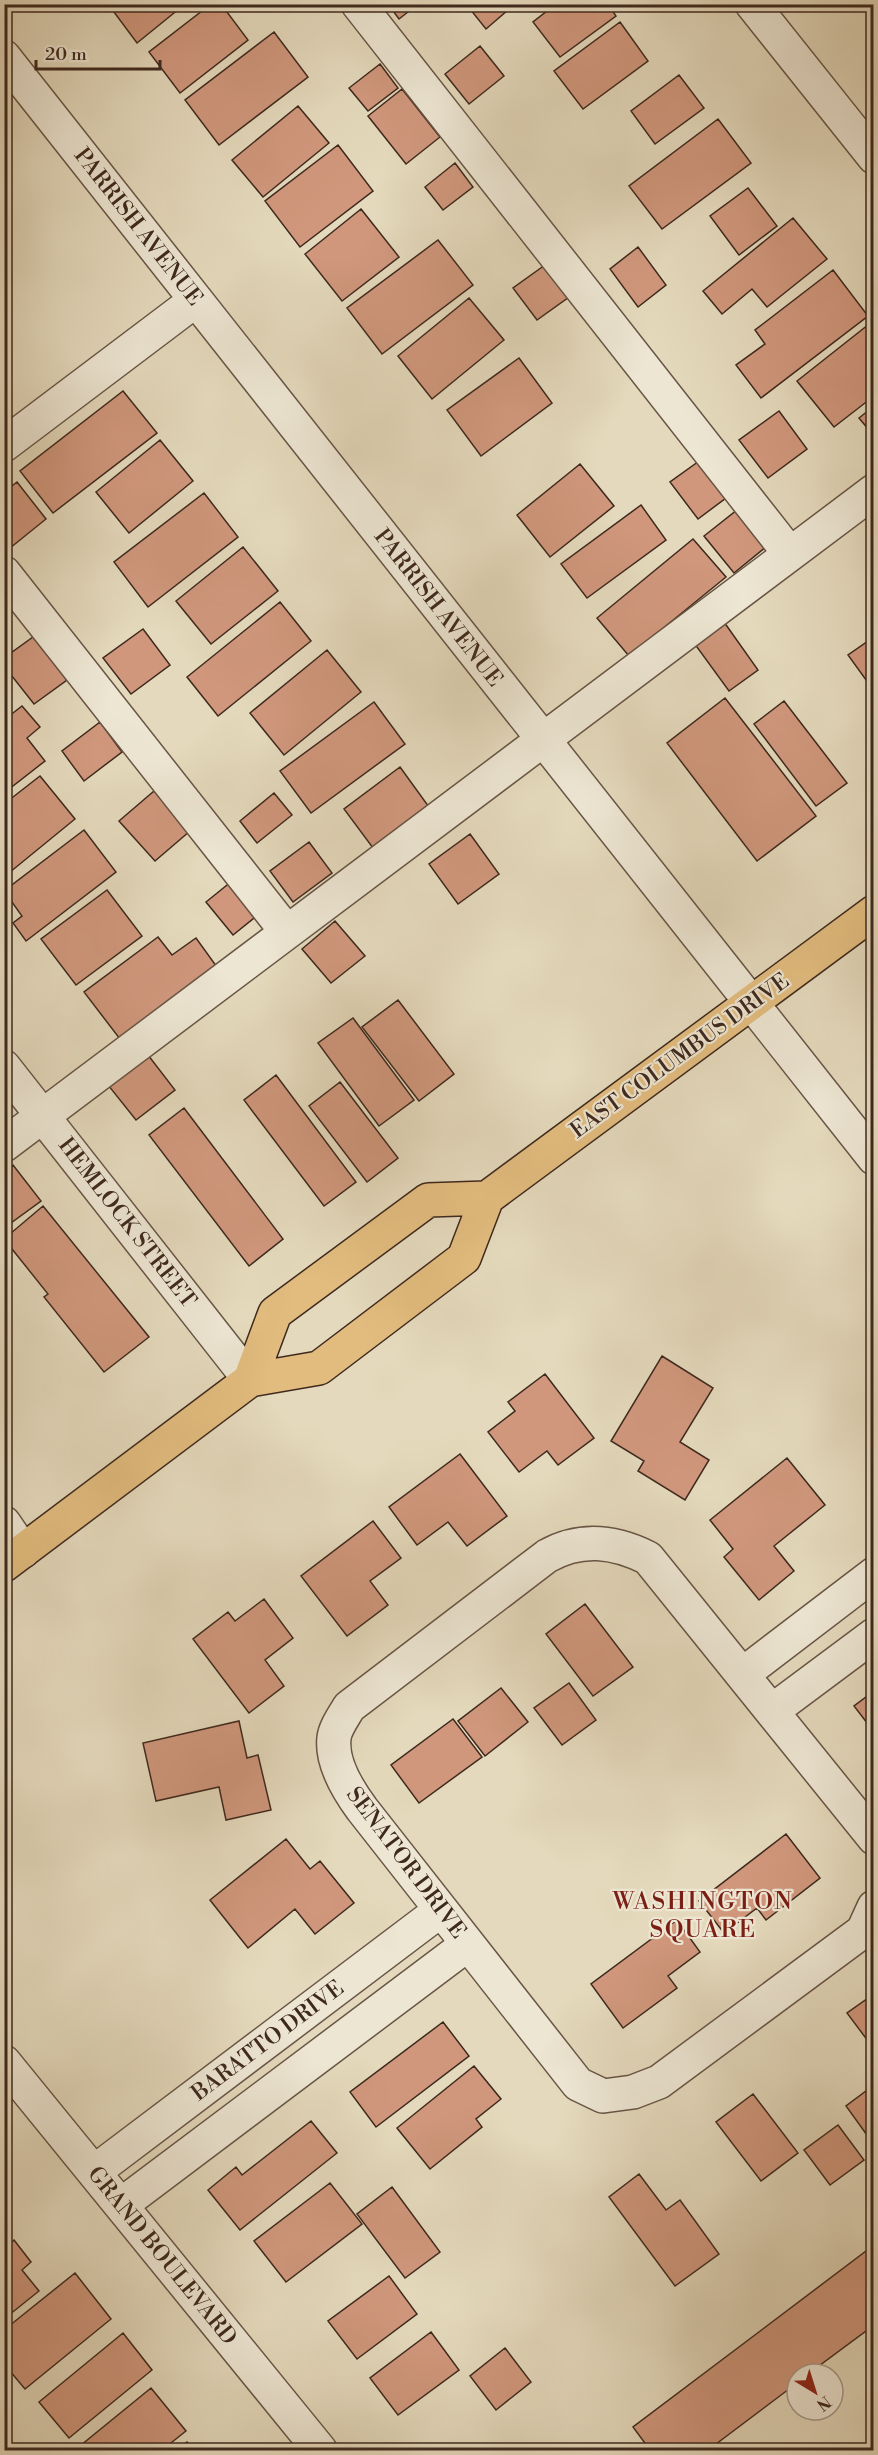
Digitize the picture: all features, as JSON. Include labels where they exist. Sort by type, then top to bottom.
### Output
[{"type":"main road","name":"EAST COLUMBUS DRIVE","points":[[487,1198],[873,912]]},
{"type":"main road","points":[[14,1558],[250,1380],[319,1368],[464,1258],[487,1198],[428,1200],[275,1313],[250,1380]]},
{"type":"street","points":[[358,4],[790,554]]},
{"type":"street","points":[[752,4],[873,157]]},
{"type":"street","name":"PARRISH AVENUE","points":[[4,57],[873,1158]]},
{"type":"street","points":[[4,444],[196,300]]},
{"type":"street","points":[[4,1145],[873,491]]},
{"type":"street","points":[[4,573],[287,932]]},
{"type":"street","name":"HEMLOCK STREET","points":[[4,1066],[250,1380]]},
{"type":"street","points":[[4,1523],[14,1558]]},
{"type":"street","name":"SENATOR DRIVE","points":[[873,1838],[648,1558],[624,1546],[588,1542],[563,1547],[547,1556],[349,1707],[334,1736],[335,1755],[347,1788],[578,2084],[603,2096],[633,2092],[658,2082],[863,1931],[873,1907]]},
{"type":"street","points":[[742,1674],[873,1574]]},
{"type":"street","points":[[772,1711],[873,1635]]},
{"type":"street","name":"BARATTO DRIVE","points":[[94,2172],[441,1910]]},
{"type":"street","name":"BARATTO DRIVE","points":[[121,2205],[468,1944]]},
{"type":"street","name":"GRAND BOULEVARD","points":[[4,2062],[320,2451]]},
{"type":"building","points":[[108,4],[185,4],[137,43]]},
{"type":"building","points":[[211,4],[221,4],[248,40],[180,93],[149,52]]},
{"type":"building","points":[[388,4],[418,4],[399,19]]},
{"type":"building","points":[[466,4],[515,4],[486,29]]},
{"type":"building","points":[[556,4],[608,4],[616,16],[560,57],[533,22]]},
{"type":"building","points":[[620,22],[648,61],[583,109],[554,71]]},
{"type":"building","points":[[274,32],[308,77],[219,145],[185,100]]},
{"type":"building","points":[[480,46],[504,76],[469,104],[445,74]]},
{"type":"building","points":[[380,64],[398,88],[368,111],[349,88]]},
{"type":"building","points":[[679,75],[704,108],[655,144],[631,111]]},
{"type":"building","points":[[402,89],[440,137],[406,164],[368,116]]},
{"type":"building","points":[[298,106],[329,143],[263,197],[232,160]]},
{"type":"building","points":[[718,119],[751,163],[662,229],[629,186]]},
{"type":"building","points":[[338,145],[373,191],[300,247],[265,201]]},
{"type":"building","points":[[455,163],[473,187],[443,210],[425,187]]},
{"type":"building","points":[[748,188],[777,226],[739,255],[710,216]]},
{"type":"building","points":[[361,209],[399,257],[342,301],[305,254]]},
{"type":"building","points":[[793,218],[827,259],[767,307],[752,289],[722,314],[703,291]]},
{"type":"building","points":[[438,240],[473,285],[382,354],[347,308]]},
{"type":"building","points":[[638,247],[666,285],[638,307],[610,269]]},
{"type":"building","points":[[545,265],[569,297],[537,320],[513,288]]},
{"type":"building","points":[[833,270],[868,316],[761,398],[736,365],[765,344],[755,330]]},
{"type":"building","points":[[469,298],[504,340],[432,399],[398,356]]},
{"type":"building","points":[[873,321],[874,396],[834,427],[797,381]]},
{"type":"building","points":[[519,358],[552,403],[481,456],[447,410]]},
{"type":"building","points":[[123,391],[157,433],[53,513],[20,471]]},
{"type":"building","points":[[874,406],[874,436],[859,418]]},
{"type":"building","points":[[779,411],[807,449],[768,478],[739,440]]},
{"type":"building","points":[[160,440],[193,481],[129,533],[96,492]]},
{"type":"building","points":[[702,459],[730,495],[698,519],[670,482]]},
{"type":"building","points":[[580,464],[614,506],[550,557],[517,515]]},
{"type":"building","points":[[17,482],[46,519],[10,548],[4,541],[4,492]]},
{"type":"building","points":[[204,493],[238,537],[148,607],[114,562]]},
{"type":"building","points":[[641,505],[666,540],[587,598],[561,564]]},
{"type":"building","points":[[742,506],[772,542],[734,573],[704,536]]},
{"type":"building","points":[[693,539],[726,577],[629,656],[597,618]]},
{"type":"building","points":[[243,547],[278,591],[211,644],[176,601]]},
{"type":"building","points":[[280,602],[311,641],[218,716],[187,677]]},
{"type":"building","points":[[724,622],[758,670],[729,691],[694,643]]},
{"type":"building","points":[[143,629],[170,665],[131,694],[103,658]]},
{"type":"building","points":[[33,637],[67,680],[34,704],[4,666],[4,658]]},
{"type":"building","points":[[874,637],[874,691],[848,655]]},
{"type":"building","points":[[327,650],[361,692],[284,755],[250,713]]},
{"type":"building","points":[[725,698],[816,816],[757,861],[667,743]]},
{"type":"building","points":[[784,701],[847,783],[816,806],[754,724]]},
{"type":"building","points":[[374,702],[405,744],[311,813],[280,771]]},
{"type":"building","points":[[22,706],[40,727],[27,738],[45,761],[4,793],[4,720]]},
{"type":"building","points":[[100,722],[122,752],[84,781],[62,751]]},
{"type":"building","points":[[400,767],[429,807],[373,848],[344,809]]},
{"type":"building","points":[[40,776],[75,819],[4,877],[4,804]]},
{"type":"building","points":[[154,791],[190,831],[155,861],[119,821]]},
{"type":"building","points":[[274,793],[292,815],[257,843],[240,821]]},
{"type":"building","points":[[84,830],[116,872],[26,941],[13,923],[22,916],[4,891]]},
{"type":"building","points":[[470,834],[499,874],[458,904],[429,864]]},
{"type":"building","points":[[309,842],[332,873],[293,902],[270,871]]},
{"type":"building","points":[[232,881],[259,914],[233,935],[206,902]]},
{"type":"building","points":[[107,890],[142,936],[76,985],[41,939]]},
{"type":"building","points":[[335,921],[365,956],[331,983],[302,949]]},
{"type":"building","points":[[158,937],[172,955],[196,938],[217,967],[120,1039],[84,992]]},
{"type":"building","points":[[398,1000],[454,1074],[419,1101],[362,1027]]},
{"type":"building","points":[[353,1018],[414,1100],[379,1126],[318,1043]]},
{"type":"building","points":[[148,1055],[175,1090],[136,1120],[108,1085]]},
{"type":"building","points":[[276,1075],[356,1182],[324,1206],[244,1100]]},
{"type":"building","points":[[340,1082],[398,1158],[367,1182],[309,1106]]},
{"type":"building","points":[[184,1108],[283,1239],[249,1266],[149,1135]]},
{"type":"building","points":[[13,1165],[41,1201],[4,1228],[4,1172]]},
{"type":"building","points":[[43,1206],[149,1337],[104,1372],[44,1297],[48,1294],[4,1239]]},
{"type":"building","points":[[662,1356],[713,1388],[680,1442],[709,1460],[685,1500],[638,1471],[644,1461],[611,1441]]},
{"type":"building","points":[[545,1374],[594,1438],[558,1465],[547,1451],[519,1472],[488,1432],[515,1411],[508,1402]]},
{"type":"building","points":[[460,1454],[507,1516],[467,1546],[448,1522],[417,1545],[389,1507]]},
{"type":"building","points":[[787,1458],[825,1505],[774,1546],[794,1571],[759,1600],[724,1557],[733,1549],[710,1520]]},
{"type":"building","points":[[373,1521],[401,1558],[370,1581],[388,1605],[347,1636],[301,1576]]},
{"type":"building","points":[[264,1599],[293,1638],[265,1660],[284,1686],[249,1713],[193,1639],[228,1612],[235,1621]]},
{"type":"building","points":[[585,1604],[633,1667],[593,1696],[546,1634]]},
{"type":"building","points":[[569,1683],[596,1720],[562,1745],[534,1708]]},
{"type":"building","points":[[501,1688],[528,1722],[485,1756],[458,1721]]},
{"type":"building","points":[[874,1691],[874,1732],[854,1706]]},
{"type":"building","points":[[453,1719],[482,1757],[419,1803],[391,1765]]},
{"type":"building","points":[[239,1721],[247,1758],[258,1755],[271,1810],[226,1820],[219,1787],[156,1801],[143,1743]]},
{"type":"building","points":[[786,1834],[820,1878],[766,1920],[757,1908],[724,1933],[699,1901]]},
{"type":"building","points":[[286,1839],[310,1869],[320,1861],[354,1903],[315,1934],[295,1909],[248,1948],[210,1900]]},
{"type":"building","points":[[677,1920],[700,1952],[668,1976],[677,1988],[623,2028],[591,1984]]},
{"type":"building","points":[[874,1994],[874,2049],[847,2013]]},
{"type":"building","points":[[443,2022],[469,2056],[376,2127],[350,2092]]},
{"type":"building","points":[[474,2066],[501,2099],[476,2119],[482,2127],[430,2169],[397,2128]]},
{"type":"building","points":[[874,2085],[874,2141],[872,2142],[846,2106]]},
{"type":"building","points":[[753,2094],[798,2153],[761,2181],[716,2122]]},
{"type":"building","points":[[311,2121],[337,2153],[240,2230],[208,2190],[236,2167],[242,2175]]},
{"type":"building","points":[[838,2125],[864,2160],[830,2185],[804,2150]]},
{"type":"building","points":[[639,2174],[666,2210],[680,2200],[719,2254],[675,2286],[609,2197]]},
{"type":"building","points":[[330,2183],[362,2224],[286,2282],[254,2241]]},
{"type":"building","points":[[392,2187],[440,2252],[405,2278],[357,2214]]},
{"type":"building","points":[[14,2240],[31,2262],[22,2270],[39,2291],[4,2319],[4,2248]]},
{"type":"building","points":[[874,2245],[874,2325],[824,2362],[785,2362],[785,2392],[708,2450],[650,2450],[633,2427]]},
{"type":"building","points":[[75,2273],[111,2319],[25,2389],[4,2364],[4,2330]]},
{"type":"building","points":[[389,2276],[417,2314],[357,2359],[328,2321]]},
{"type":"building","points":[[431,2332],[459,2370],[398,2415],[370,2378]]},
{"type":"building","points":[[123,2333],[152,2370],[69,2438],[39,2402]]},
{"type":"building","points":[[505,2348],[531,2382],[496,2410],[470,2376]]},
{"type":"building","points":[[151,2388],[186,2431],[162,2450],[75,2450]]},
{"type":"building","points":[[187,2442],[193,2450],[176,2450]]},
{"type":"district","name":"WASHINGTON SQUARE","points":[[703,1916]]}]
